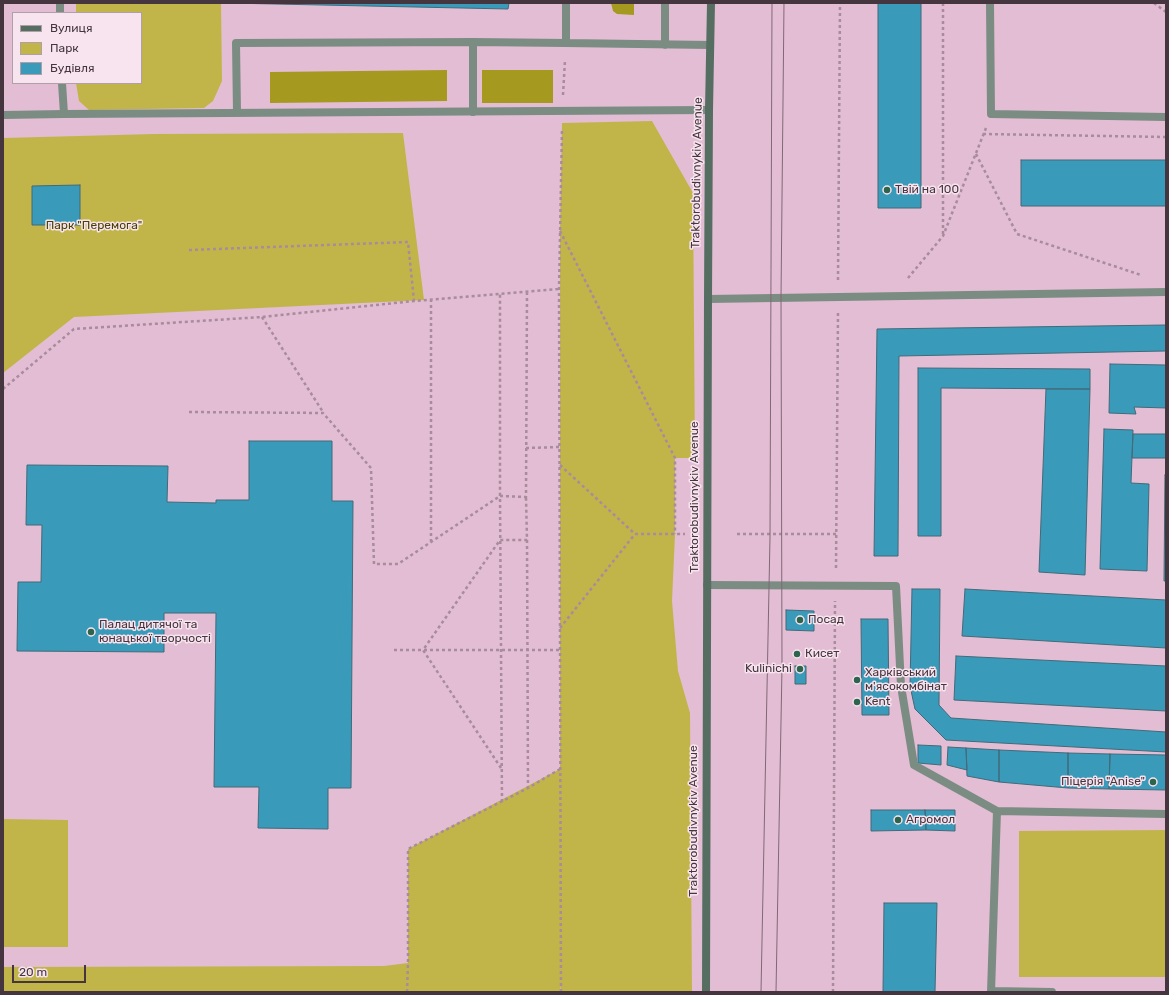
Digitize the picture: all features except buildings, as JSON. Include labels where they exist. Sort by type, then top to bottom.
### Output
[{"type":"main road","name":"Traktorobudivnykiv Avenue","points":[[706,992],[708,299],[711,3]]},
{"type":"street","points":[[566,3],[566,43]]},
{"type":"street","points":[[665,3],[665,44]]},
{"type":"street","points":[[990,3],[991,114],[1166,117]]},
{"type":"street","points":[[473,42],[473,112]]},
{"type":"street","points":[[237,112],[236,43],[473,42],[710,45]]},
{"type":"street","points":[[62,84],[64,114]]},
{"type":"street","points":[[3,116],[237,112],[709,110]]},
{"type":"street","points":[[708,299],[1166,292]]},
{"type":"street","points":[[707,585],[896,586],[901,686],[914,765],[997,811],[1166,814]]},
{"type":"street","points":[[997,811],[991,992],[1052,992]]},
{"type":"path","points":[[833,992],[840,3]]},
{"type":"path","points":[[943,3],[943,236]]},
{"type":"path","points":[[1154,3],[1166,12]]},
{"type":"path","points":[[561,992],[559,289],[562,111],[566,43]]},
{"type":"path","points":[[894,296],[943,236],[991,114]]},
{"type":"path","points":[[984,134],[1166,137]]},
{"type":"path","points":[[976,154],[1017,234],[1144,275]]},
{"type":"path","points":[[560,230],[675,458],[675,534]]},
{"type":"path","points":[[189,250],[408,242],[414,301]]},
{"type":"path","points":[[3,389],[74,329],[262,317],[414,301],[559,289]]},
{"type":"path","points":[[527,292],[526,650],[528,788]]},
{"type":"path","points":[[500,294],[500,650],[502,802]]},
{"type":"path","points":[[431,300],[431,542]]},
{"type":"path","points":[[262,317],[323,413],[371,468],[374,564],[398,564],[500,496],[526,497]]},
{"type":"path","points":[[189,412],[323,413]]},
{"type":"path","points":[[526,448],[560,447]]},
{"type":"path","points":[[560,465],[635,534],[685,534]]},
{"type":"path","points":[[560,629],[635,534]]},
{"type":"path","points":[[737,534],[836,534]]},
{"type":"path","points":[[500,540],[527,540]]},
{"type":"path","points":[[423,650],[500,540]]},
{"type":"path","points":[[394,650],[560,650]]},
{"type":"path","points":[[423,650],[502,768]]},
{"type":"path","points":[[407,992],[408,849],[502,802],[561,768]]},
{"type":"green space","points":[[76,3],[221,3],[222,81],[213,101],[204,108],[89,110],[79,101],[76,84],[142,84],[142,12],[76,12]]},
{"type":"green space","points":[[652,121],[693,193],[695,458],[675,458],[675,534],[672,601],[678,671],[690,713],[692,992],[561,992],[560,986],[560,992],[3,992],[3,967],[384,966],[408,963],[408,849],[560,769],[560,230],[562,123]]},
{"type":"green space","name":"Парк \"Перемога\"","points":[[403,133],[424,300],[74,317],[3,373],[3,138],[154,134]]},
{"type":"green space","points":[[3,819],[68,820],[68,947],[3,947]]},
{"type":"green space","points":[[1166,830],[1166,977],[1019,977],[1019,831]]},
{"type":"shaded area","points":[[611,3],[634,3],[634,15],[617,14],[613,11]]},
{"type":"shaded area","points":[[447,70],[447,101],[270,103],[270,72]]},
{"type":"shaded area","points":[[482,70],[553,70],[553,103],[482,103]]},
{"type":"tram line","points":[[761,992],[770,537],[772,3]]},
{"type":"tram line","points":[[776,992],[782,667],[781,297],[784,3]]},
{"type":"place","name":"Твій на 100","points":[[887,190]]},
{"type":"place","name":"Посад","points":[[800,620]]},
{"type":"place","name":"Палац дитячої та юнацької творчості","points":[[91,632]]},
{"type":"place","name":"Кисет","points":[[797,654]]},
{"type":"place","name":"Kulinichi","points":[[800,669]]},
{"type":"place","name":"Харківський м'ясокомбінат","points":[[857,680]]},
{"type":"place","name":"Kent","points":[[857,702]]},
{"type":"place","name":"Піцерія \"Anise\"","points":[[1153,782]]},
{"type":"place","name":"Агромол","points":[[898,820]]}]
